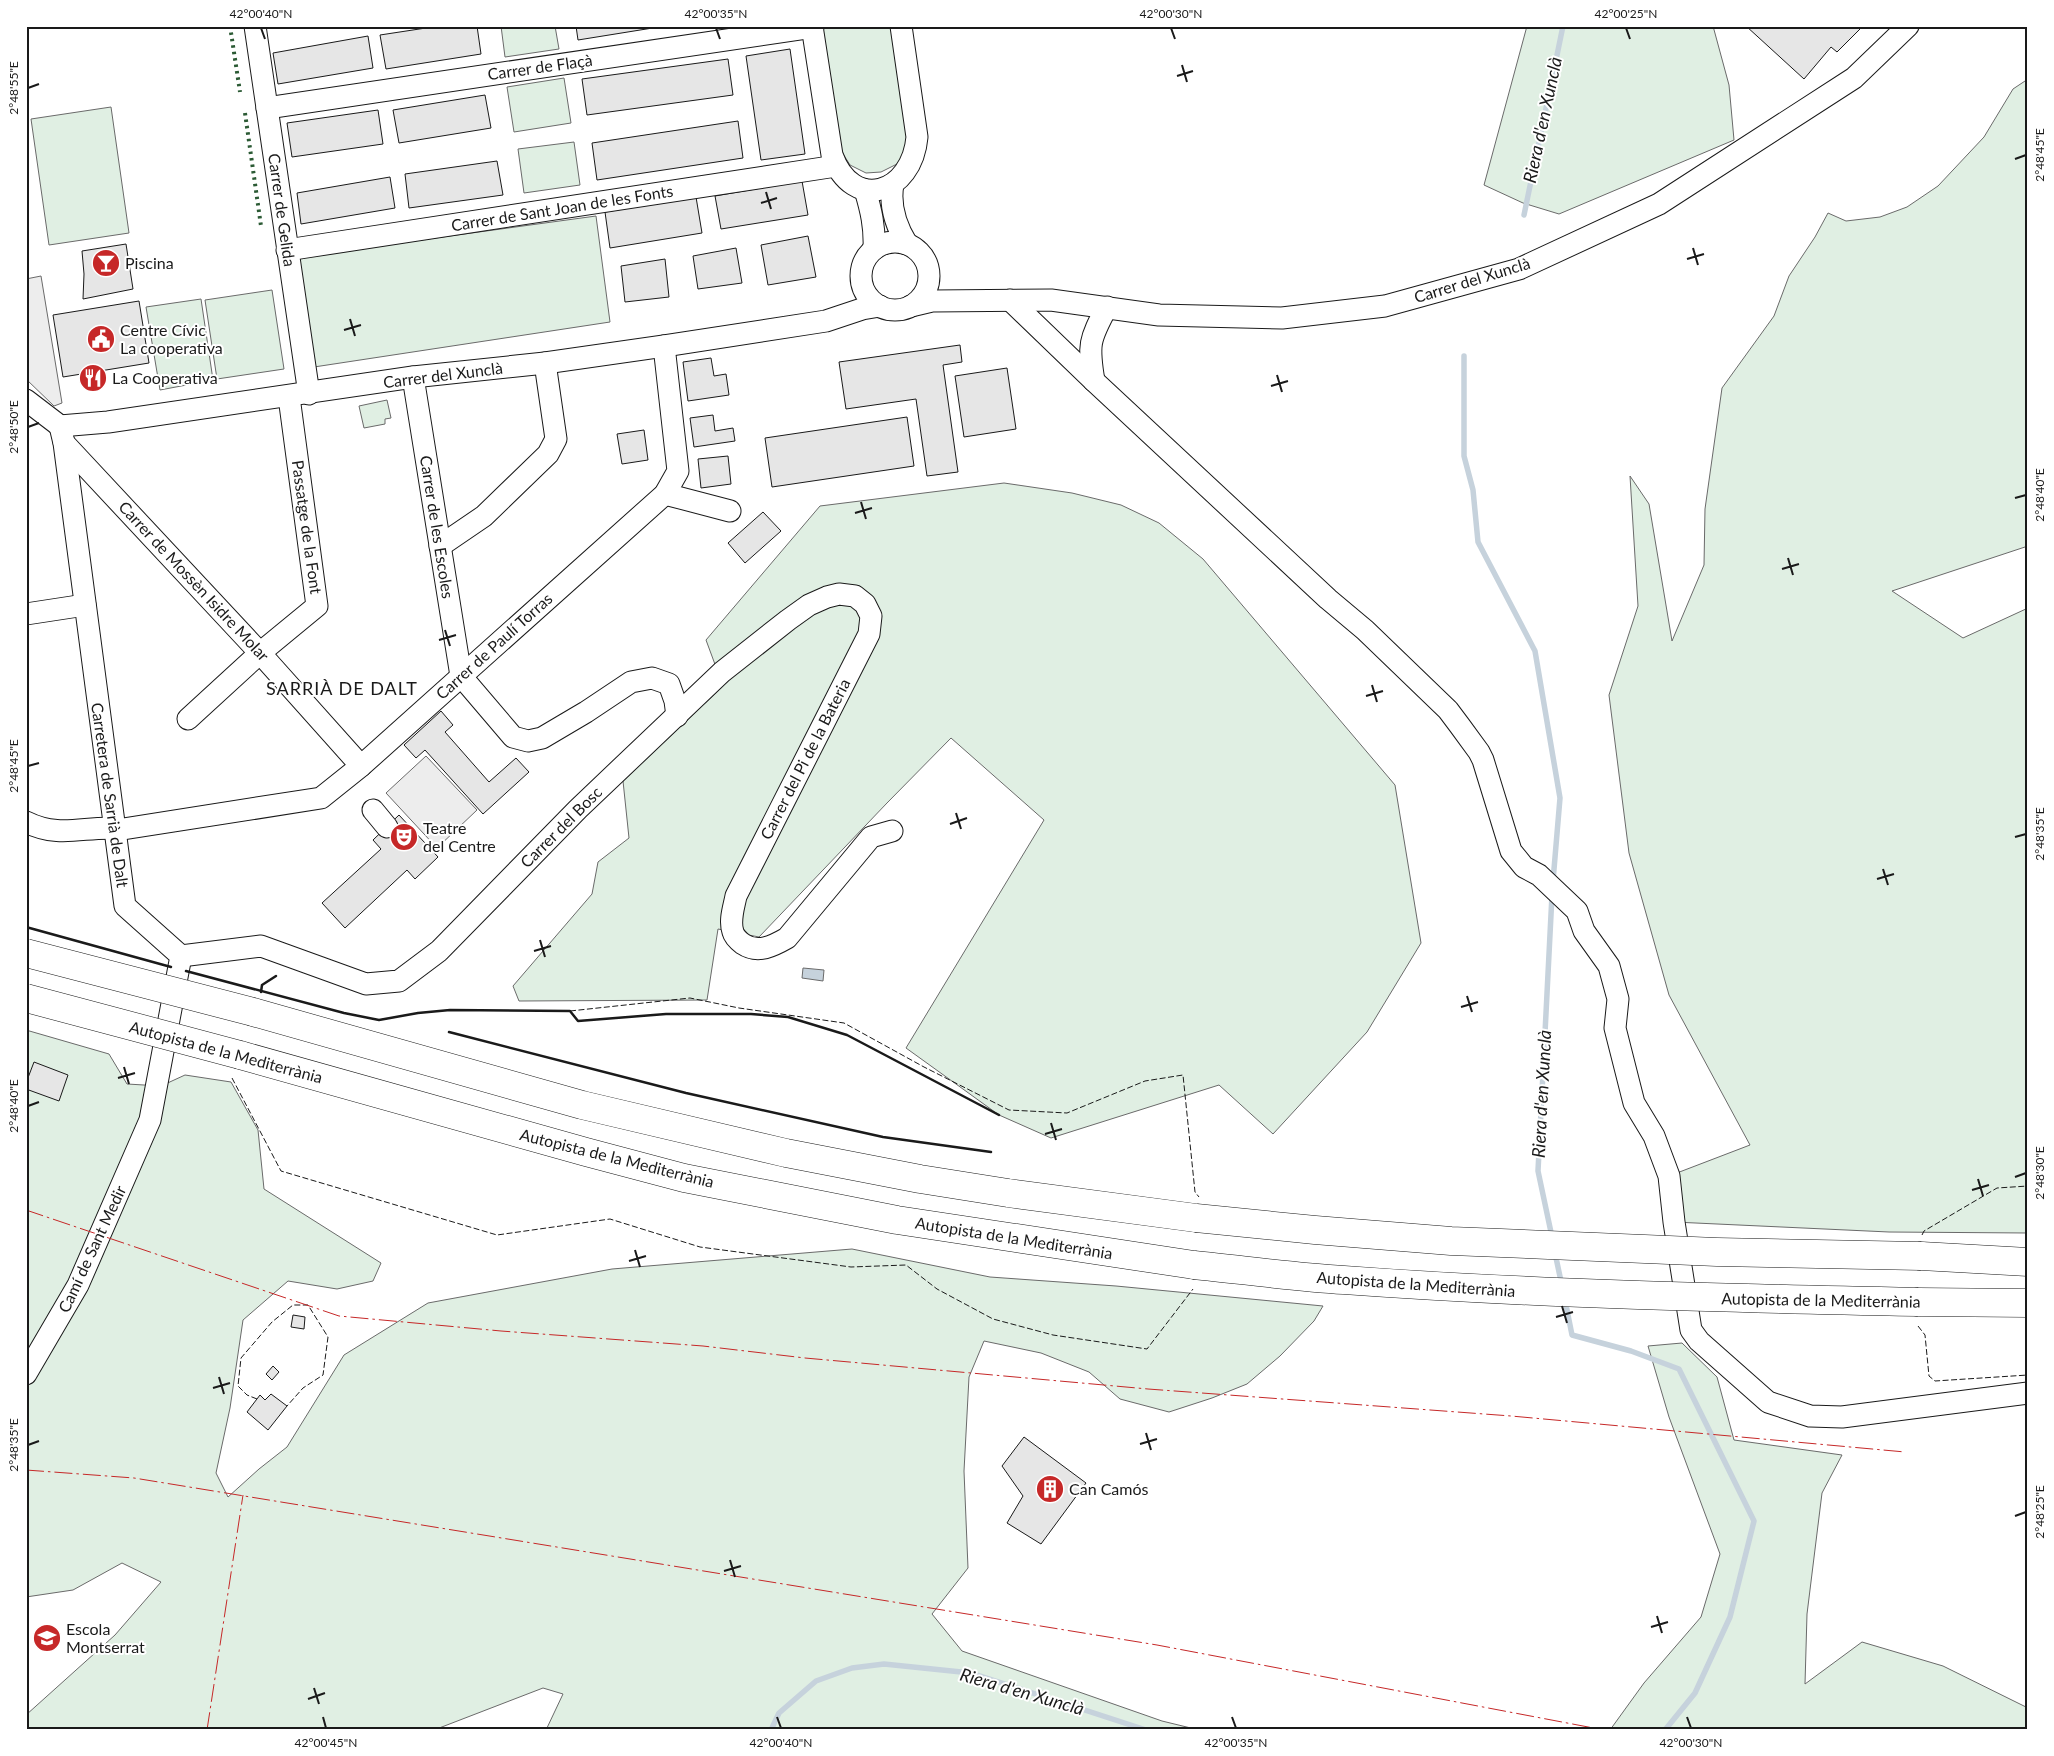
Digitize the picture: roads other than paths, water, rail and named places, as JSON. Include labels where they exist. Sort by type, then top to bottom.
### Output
[{"type":"highway","points":[[26,953],[253,1012],[582,1105],[786,1153],[920,1179],[1008,1193],[1196,1218],[1315,1230],[1460,1241],[1717,1252],[1921,1256],[2028,1262]]},
{"type":"highway","name":"Autopista de la Mediterrània","points":[[26,998],[684,1178],[897,1220],[1194,1265],[1342,1280],[1482,1289],[1686,1297],[2028,1303]]},
{"type":"street","name":"Carrer de Gelida","points":[[255,26],[287,250],[299,395]]},
{"type":"street","points":[[813,27],[829,145],[836,166],[849,181],[865,190],[883,189],[893,184],[911,165],[916,148],[917,137],[901,26]]},
{"type":"street","name":"Carrer del Xunclà","points":[[911,306],[932,301],[1051,300],[1159,315],[1282,318],[1385,306],[1519,269],[1659,204],[1854,78],[1908,26]]},
{"type":"street","name":"Carrer de Flaçà","points":[[267,108],[813,27]]},
{"type":"street","name":"Carrer de Sant Joan de les Fonts","points":[[287,250],[836,166]]},
{"type":"street","points":[[893,184],[892,194],[897,228],[907,244],[922,256],[928,268],[941,282],[968,300]]},
{"type":"street","points":[[865,190],[873,216],[875,231],[874,248]]},
{"type":"street","points":[[826,321],[846,301],[861,275],[865,260],[874,248],[884,243],[896,242],[907,244]]},
{"type":"street","points":[[861,275],[864,290],[874,302],[880,306],[896,309],[911,306],[920,299],[926,290],[928,268]]},
{"type":"street","points":[[1010,300],[1094,381],[1448,710],[1479,752],[1511,851],[1524,867],[1539,875],[1577,911],[1584,930],[1608,966],[1618,1000],[1615,1028],[1634,1103],[1654,1136],[1668,1176],[1691,1330],[1700,1341],[1768,1402],[1810,1416],[1842,1418],[2028,1393]]},
{"type":"street","name":"Carrer del Xunclà","points":[[62,434],[108,422],[413,377],[664,346],[826,321],[862,309],[880,306]]},
{"type":"street","points":[[1094,381],[1089,350],[1094,329],[1106,307]]},
{"type":"street","name":"Carrer de Paulí Torras","points":[[26,822],[38,828],[67,832],[113,827],[123,828],[321,798],[361,766],[665,494],[678,471],[664,346]]},
{"type":"street","points":[[440,546],[484,516],[548,454],[556,439],[545,362]]},
{"type":"street","name":"Carrer de les Escoles","points":[[413,377],[461,676]]},
{"type":"street","name":"Passatge de la Font","points":[[188,719],[260,653],[317,606],[299,395]]},
{"type":"street","points":[[26,400],[62,434]]},
{"type":"street","name":"Carretera de Sarrià de Dalt","points":[[62,434],[125,906],[181,956]]},
{"type":"street","name":"Carrer de Mossèn Isidre Molar","points":[[62,434],[361,766]]},
{"type":"street","points":[[665,494],[730,511]]},
{"type":"street","name":"Carrer del Pi de la Bateria","points":[[677,716],[722,672],[809,605],[826,597],[839,594],[855,596],[865,604],[872,616],[869,634],[736,896],[732,916],[733,933],[740,942],[749,948],[762,949],[774,946],[787,938],[871,837],[892,831]]},
{"type":"street","points":[[26,614],[85,605]]},
{"type":"street","points":[[461,676],[513,736],[528,741],[542,738],[631,682],[652,678],[669,684],[675,700],[677,716]]},
{"type":"street","name":"Carrer del Bosc","points":[[181,956],[261,946],[366,984],[399,981],[439,951],[578,809],[677,716]]},
{"type":"street","points":[[373,810],[387,827]]},
{"type":"street","name":"Camí de Sant Medir","points":[[26,1374],[78,1285],[150,1120],[181,956]]},
{"type":"waterway","name":"Riera d'en Xunclà","points":[[1524,215],[1563,26]]},
{"type":"waterway","name":"Riera d'en Xunclà","points":[[1464,356],[1464,456],[1473,490],[1478,542],[1535,651],[1560,798],[1553,881]]},
{"type":"waterway","name":"Riera d'en Xunclà","points":[[1552,895],[1538,1171],[1552,1237]]},
{"type":"waterway","name":"Riera d'en Xunclà","points":[[1555,1253],[1562,1286]]},
{"type":"waterway","name":"Riera d'en Xunclà","points":[[1565,1300],[1572,1335],[1631,1351],[1679,1369],[1754,1521],[1730,1617],[1695,1693],[1665,1730]]},
{"type":"waterway","name":"Riera d'en Xunclà","points":[[771,1730],[779,1713],[816,1681],[852,1668],[884,1664],[971,1673],[1146,1730]]},
{"type":"place","name":"Piscina","points":[[106,263]]},
{"type":"place","name":"Centre Cívic La cooperativa","points":[[101,339]]},
{"type":"place","name":"La Cooperativa","points":[[93,378]]},
{"type":"place","name":"Teatre del Centre","points":[[404,837]]},
{"type":"place","name":"Can Camós","points":[[1050,1489]]},
{"type":"place","name":"Escola Montserrat","points":[[47,1638]]},
{"type":"district","name":"SARRIÀ DE DALT","points":[[342,689]]}]
